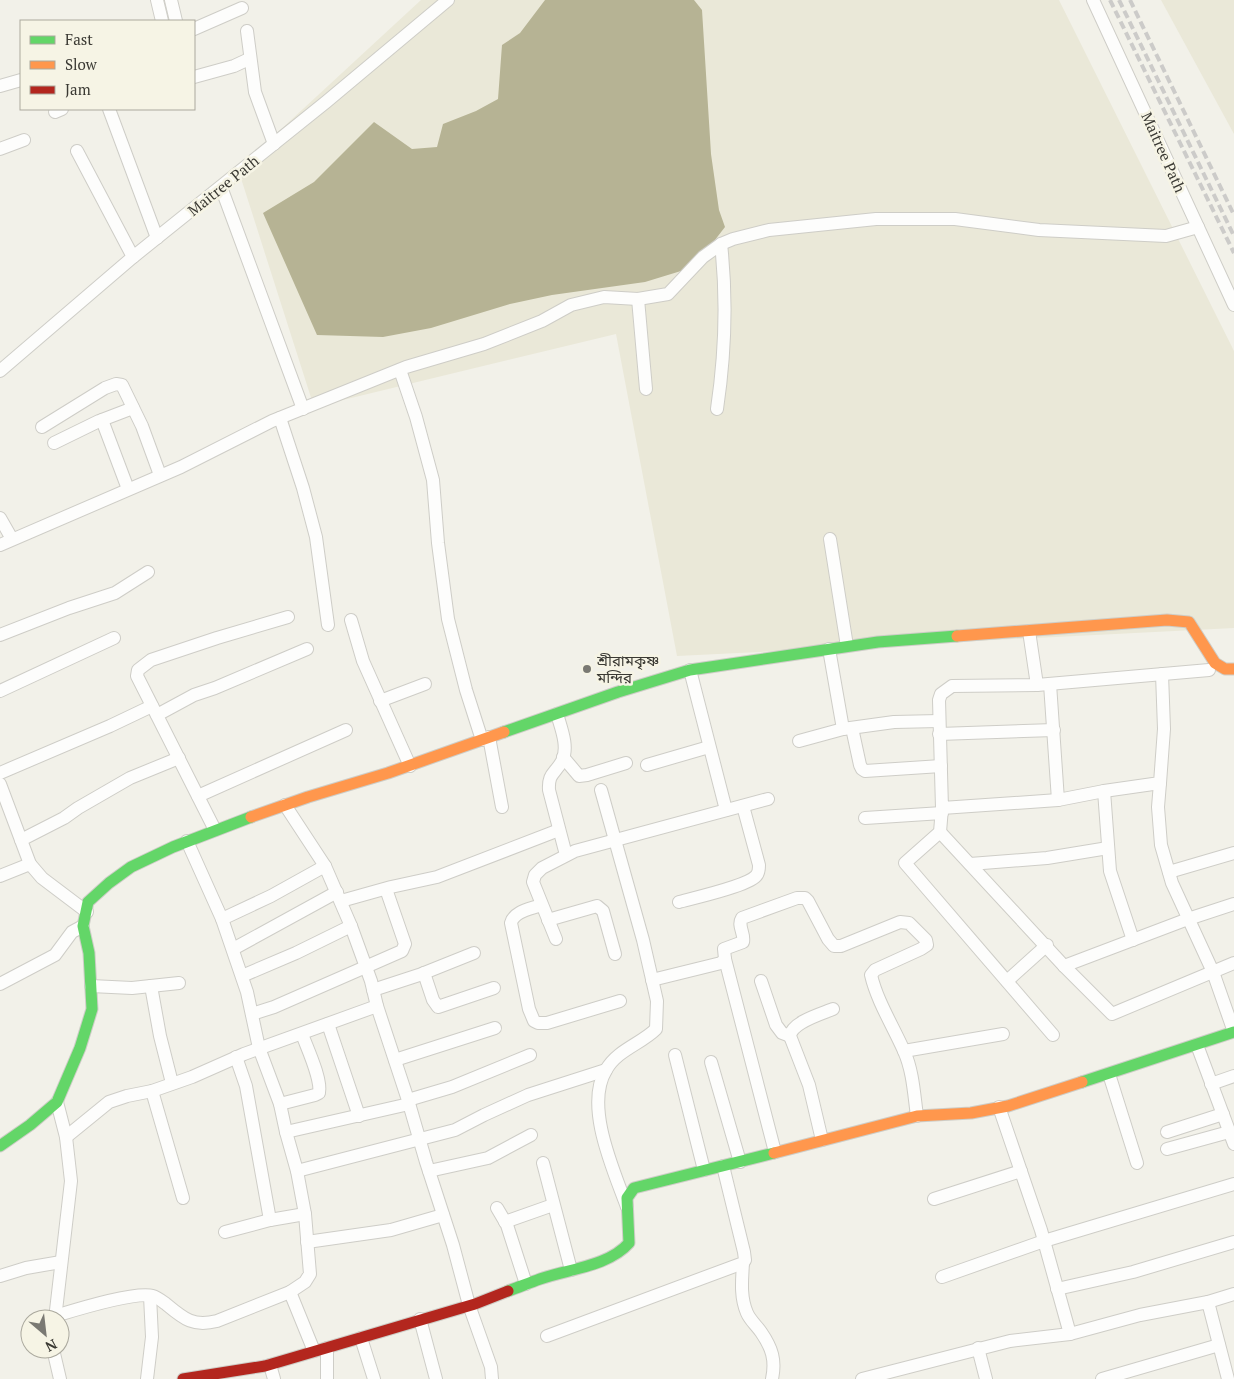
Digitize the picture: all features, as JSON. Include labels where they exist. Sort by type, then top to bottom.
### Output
[{"type":"street","points":[[157,0],[162,20]]},
{"type":"street","points":[[171,0],[176,20]]},
{"type":"street","name":"Maitree Path","points":[[0,371],[133,257],[274,144],[448,0]]},
{"type":"street","name":"Maitree Path","points":[[1094,0],[1234,305]]},
{"type":"street","points":[[195,29],[242,8]]},
{"type":"street","points":[[247,31],[255,92],[274,144]]},
{"type":"street","points":[[195,77],[234,66],[250,59]]},
{"type":"street","points":[[0,86],[20,80]]},
{"type":"street","points":[[110,110],[157,238]]},
{"type":"street","points":[[0,149],[24,140]]},
{"type":"street","points":[[77,151],[133,257]]},
{"type":"street","points":[[221,187],[303,409]]},
{"type":"street","points":[[0,518],[6,542],[181,467],[280,418],[400,370],[484,344],[542,321],[571,305],[604,297],[638,299],[668,294],[703,257],[733,238],[769,230],[876,219],[955,219],[1039,230],[1166,236],[1198,227]]},
{"type":"street","points":[[717,408],[722,378],[724,271],[721,244]]},
{"type":"street","points":[[638,299],[646,389]]},
{"type":"street","points":[[400,370],[434,480],[438,543],[448,618],[466,690],[486,739],[502,807]]},
{"type":"street","points":[[42,427],[105,388],[116,384],[122,385],[134,408],[160,475]]},
{"type":"street","points":[[54,443],[102,420],[134,408]]},
{"type":"street","points":[[280,418],[303,488],[316,537],[328,625]]},
{"type":"street","points":[[102,420],[128,489]]},
{"type":"street","points":[[830,539],[847,646]]},
{"type":"street","points":[[0,635],[115,592],[148,572]]},
{"type":"street","points":[[215,830],[137,676],[138,670],[150,660],[288,617]]},
{"type":"street","points":[[351,620],[363,661],[410,766]]},
{"type":"street","points":[[0,1146],[30,1125],[57,1102],[80,1048],[92,1009],[89,953],[83,926],[88,902],[131,867],[215,830],[285,805],[410,766],[618,692],[690,670],[897,640],[1167,620],[1188,622],[1215,663],[1225,669],[1234,668]]},
{"type":"street","points":[[1030,631],[1037,685]]},
{"type":"street","points":[[0,691],[114,638]]},
{"type":"street","points":[[0,773],[116,724],[215,688],[307,649]]},
{"type":"street","points":[[829,649],[848,729],[862,769],[865,772],[940,766]]},
{"type":"street","points":[[690,670],[726,810]]},
{"type":"street","points":[[1053,1035],[905,864],[940,832],[942,810],[938,700],[941,694],[952,686],[1037,685],[1209,670]]},
{"type":"street","points":[[183,1379],[270,1365],[469,1305],[526,1284],[601,1261],[622,1251],[629,1243],[627,1198],[634,1188],[668,1181],[704,1170],[917,1116],[971,1113],[999,1108],[1234,1032],[1212,972],[1188,919],[1160,845],[1158,807],[1164,729],[1162,674]]},
{"type":"street","points":[[380,701],[425,684]]},
{"type":"street","points":[[1050,684],[1058,800]]},
{"type":"street","points":[[557,714],[564,738],[564,752],[563,757],[548,781],[566,855]]},
{"type":"street","points":[[800,741],[848,729],[894,722],[938,721]]},
{"type":"street","points":[[198,796],[346,730]]},
{"type":"street","points":[[939,734],[1054,730]]},
{"type":"street","points":[[647,765],[709,747]]},
{"type":"street","points":[[563,757],[578,776],[626,763]]},
{"type":"street","points":[[21,840],[64,818],[130,778],[179,758]]},
{"type":"street","points":[[865,818],[1058,800],[1160,783]]},
{"type":"street","points":[[0,784],[30,864],[50,884],[86,912]]},
{"type":"street","points":[[601,790],[644,940],[657,1001],[656,1029],[649,1036],[618,1056],[606,1070],[599,1086],[598,1110],[605,1148],[627,1207]]},
{"type":"street","points":[[1104,791],[1110,871],[1133,940]]},
{"type":"street","points":[[556,939],[533,882],[535,875],[542,868],[575,851],[768,799]]},
{"type":"street","points":[[285,805],[324,866],[339,897],[366,967],[409,1102],[469,1305],[491,1367],[492,1379]]},
{"type":"street","points":[[679,902],[744,883],[756,876],[759,871],[759,865],[743,806]]},
{"type":"street","points":[[233,949],[339,897],[386,889],[437,877],[560,830]]},
{"type":"street","points":[[940,832],[1047,945],[1064,966],[1112,1014],[1234,963]]},
{"type":"street","points":[[70,1313],[130,1297],[150,1296],[161,1300],[187,1320],[196,1324],[205,1324],[290,1292],[305,1282],[310,1274],[305,1214],[297,1171],[280,1104],[259,1048],[248,992],[233,949],[222,919],[187,842]]},
{"type":"street","points":[[970,864],[1047,858],[1108,848]]},
{"type":"street","points":[[1169,872],[1234,853]]},
{"type":"street","points":[[0,876],[30,864]]},
{"type":"street","points":[[222,919],[271,896],[324,866]]},
{"type":"street","points":[[252,1014],[274,1007],[394,955],[405,947],[403,936],[386,889]]},
{"type":"street","points":[[775,1152],[724,949],[743,942],[744,937],[740,924],[742,918],[796,898],[805,898],[808,901],[828,939],[834,946],[841,946],[900,922],[909,923],[926,940],[927,945],[921,949],[875,970],[871,975],[895,1035],[904,1051],[911,1074],[917,1116]]},
{"type":"street","points":[[1064,966],[1188,919],[1234,904]]},
{"type":"street","points":[[541,905],[518,913],[512,918],[511,923],[529,1009],[534,1021],[547,1023],[620,1001]]},
{"type":"street","points":[[548,920],[597,906],[603,911],[615,954]]},
{"type":"street","points":[[0,984],[55,955],[72,932],[83,926]]},
{"type":"street","points":[[242,976],[296,953],[351,926]]},
{"type":"street","points":[[1007,981],[1047,945]]},
{"type":"street","points":[[373,990],[424,973],[474,953]]},
{"type":"street","points":[[652,980],[713,966],[725,959]]},
{"type":"street","points":[[424,973],[433,1000],[438,1007],[494,988]]},
{"type":"street","points":[[761,982],[776,1025],[782,1033],[790,1036]]},
{"type":"street","points":[[91,986],[132,988],[179,983]]},
{"type":"street","points":[[151,986],[160,1036],[172,1084]]},
{"type":"street","points":[[66,1137],[109,1102],[172,1084],[259,1048],[377,1006]]},
{"type":"street","points":[[822,1140],[809,1085],[790,1036],[796,1025],[833,1009]]},
{"type":"street","points":[[328,1024],[359,1116]]},
{"type":"street","points":[[395,1060],[495,1028]]},
{"type":"street","points":[[280,1104],[315,1095],[320,1090],[317,1075],[302,1034]]},
{"type":"street","points":[[904,1051],[1003,1034]]},
{"type":"street","points":[[1197,1045],[1234,1144]]},
{"type":"street","points":[[286,1132],[359,1116],[409,1102],[452,1087],[530,1055]]},
{"type":"street","points":[[675,1055],[704,1170]]},
{"type":"street","points":[[236,1057],[246,1086],[270,1220]]},
{"type":"street","points":[[711,1062],[740,1162]]},
{"type":"street","points":[[297,1171],[455,1130],[528,1095],[606,1070]]},
{"type":"street","points":[[1109,1074],[1137,1163]]},
{"type":"street","points":[[1211,1084],[1234,1076]]},
{"type":"street","points":[[152,1091],[182,1198]]},
{"type":"street","points":[[56,1309],[71,1181],[66,1137],[57,1102]]},
{"type":"street","points":[[999,1108],[1044,1241],[1070,1334]]},
{"type":"street","points":[[1167,1132],[1223,1114]]},
{"type":"street","points":[[1167,1149],[1229,1132]]},
{"type":"street","points":[[428,1171],[473,1163],[488,1158],[531,1135]]},
{"type":"street","points":[[543,1163],[571,1270]]},
{"type":"street","points":[[723,1166],[744,1252],[743,1300],[747,1313],[762,1333],[772,1353],[775,1363],[772,1379]]},
{"type":"street","points":[[934,1199],[1021,1171]]},
{"type":"street","points":[[942,1277],[1044,1241],[1234,1184]]},
{"type":"street","points":[[506,1222],[554,1205]]},
{"type":"street","points":[[497,1208],[506,1222],[526,1284]]},
{"type":"street","points":[[225,1232],[270,1220],[305,1214]]},
{"type":"street","points":[[307,1242],[392,1230],[443,1215]]},
{"type":"street","points":[[1058,1289],[1133,1272],[1234,1242]]},
{"type":"street","points":[[0,1276],[26,1268],[61,1262]]},
{"type":"street","points":[[547,1336],[743,1263]]},
{"type":"street","points":[[290,1292],[321,1350],[327,1379]]},
{"type":"street","points":[[862,1379],[978,1348],[1010,1341],[1070,1334],[1140,1315],[1208,1302],[1234,1294]]},
{"type":"street","points":[[147,1379],[152,1338],[150,1296]]},
{"type":"street","points":[[1208,1302],[1228,1379]]},
{"type":"street","points":[[420,1319],[436,1379]]},
{"type":"street","points":[[361,1338],[374,1379]]},
{"type":"street","points":[[1102,1379],[1219,1345]]},
{"type":"street","points":[[978,1348],[986,1379]]},
{"type":"street","points":[[55,1359],[60,1379]]},
{"type":"street","points":[[270,1365],[274,1379]]},
{"type":"shaded area","points":[[421,0],[1059,0],[1234,351],[1234,628],[677,656],[616,334],[314,407],[238,169]]},
{"type":"shaded area","points":[[545,0],[694,0],[702,10],[711,154],[719,210],[725,227],[694,267],[645,282],[552,295],[510,304],[431,328],[383,337],[317,335],[263,213],[314,182],[374,122],[412,149],[437,147],[443,124],[476,111],[498,99],[502,45],[520,33]]},
{"type":"shaded area","points":[[1161,0],[1234,0],[1234,134]]},
{"type":"railway","points":[[1110,0],[1234,253]]},
{"type":"railway","points":[[1119,0],[1234,236]]},
{"type":"railway","points":[[1130,0],[1234,215]]},
{"type":"traffic: fast","points":[[504,732],[618,692],[690,670],[878,642],[957,636]]},
{"type":"traffic: fast","points":[[0,1146],[30,1125],[57,1102],[80,1048],[92,1009],[89,953],[83,926],[88,902],[131,867],[173,847],[251,817]]},
{"type":"traffic: fast","points":[[1082,1082],[1234,1032]]},
{"type":"traffic: fast","points":[[508,1291],[540,1279],[600,1262],[621,1251],[629,1243],[627,1198],[634,1188],[774,1153]]},
{"type":"traffic: slow","points":[[957,636],[1167,620],[1189,622],[1215,663],[1225,669],[1234,669]]},
{"type":"traffic: slow","points":[[251,817],[308,797],[388,773],[504,732]]},
{"type":"traffic: slow","points":[[774,1153],[917,1116],[971,1113],[1008,1106],[1082,1082]]},
{"type":"traffic: jam","points":[[183,1379],[265,1366],[475,1304],[508,1291]]},
{"type":"place","name":"শ্রীরামকৃষ্ণ মন্দির","points":[[587,669]]}]
